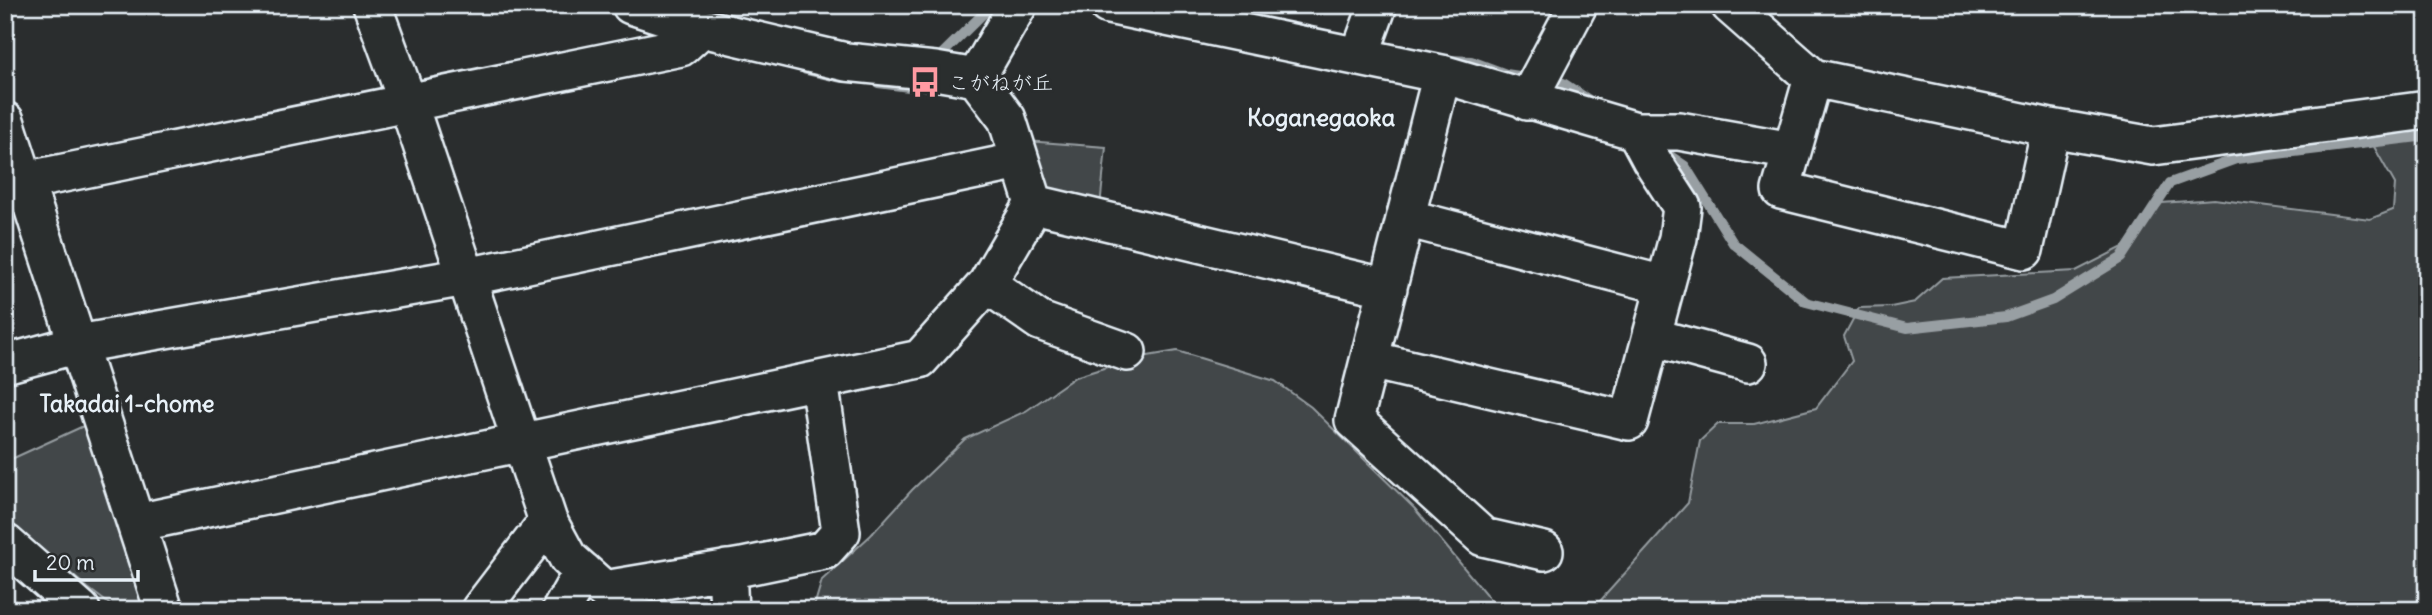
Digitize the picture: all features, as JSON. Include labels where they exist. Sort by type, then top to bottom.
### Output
[{"type":"street","points":[[372,5],[408,103],[548,521],[568,558],[604,590],[825,550],[841,532],[819,381]]},
{"type":"street","points":[[136,523],[920,359],[987,284],[1034,204],[1007,119],[976,78],[846,62],[702,28],[631,5]]},
{"type":"street","points":[[976,78],[1018,5]]},
{"type":"street","points":[[1108,5],[1366,38],[1442,74],[1534,88],[1644,145],[1682,207],[1678,238],[1629,421],[1370,360]]},
{"type":"street","points":[[1534,88],[1578,5]]},
{"type":"street","points":[[1730,5],[1813,78],[2051,128],[2153,146],[2427,110]]},
{"type":"street","points":[[15,183],[681,47],[702,28]]},
{"type":"street","points":[[1442,74],[1354,420],[1482,537],[1544,551]]},
{"type":"street","points":[[1813,78],[1781,190],[2024,250],[2051,128]]},
{"type":"street","points":[[5,121],[15,183],[78,344],[164,610]]},
{"type":"street","points":[[1644,145],[1679,131],[1792,151]]},
{"type":"street","points":[[5,364],[78,344],[466,277],[1020,162]]},
{"type":"street","points":[[1034,204],[1388,288]]},
{"type":"street","points":[[1406,218],[1664,285]]},
{"type":"street","points":[[987,284],[1040,321],[1127,352]]},
{"type":"street","points":[[1651,337],[1748,363]]},
{"type":"street","points":[[480,610],[548,521]]},
{"type":"street","points":[[5,543],[81,610]]},
{"type":"street","points":[[727,569],[729,610]]},
{"type":"street","points":[[561,610],[583,571]]},
{"type":"shaded area","points":[[2427,128],[2427,610],[1592,610],[1688,503],[1700,441],[1718,424],[1754,424],[1816,408],[1852,361],[1844,336],[1859,308],[1891,307],[1915,302],[1942,278],[2076,271],[2127,245],[2162,203],[2214,199],[2370,219],[2393,210],[2395,184],[2368,136]]},
{"type":"shaded area","points":[[1026,141],[1106,147],[1100,207],[1045,190]]},
{"type":"shaded area","points":[[1177,351],[1275,381],[1311,407],[1415,509],[1499,610],[813,610],[822,580],[871,535],[912,490],[965,439],[1026,411],[1075,377],[1136,358]]},
{"type":"shaded area","points":[[90,423],[148,610],[117,610],[5,518],[5,462]]},
{"type":"waterway","points":[[934,62],[992,5]]},
{"type":"waterway","points":[[1449,60],[1471,61],[1506,74],[1563,83],[1595,104]]},
{"type":"waterway","points":[[806,70],[841,78]]},
{"type":"waterway","points":[[878,83],[909,87],[917,79]]},
{"type":"waterway","points":[[1660,149],[1685,166],[1733,243],[1806,302],[1907,328],[2006,317],[2053,300],[2121,258],[2170,183],[2236,159],[2427,136]]},
{"type":"place","name":"こがねが丘","points":[[925,82]]},
{"type":"district","name":"Koganegaoka","points":[[1321,117]]},
{"type":"district","name":"Takadai 1-chome","points":[[127,403]]}]
